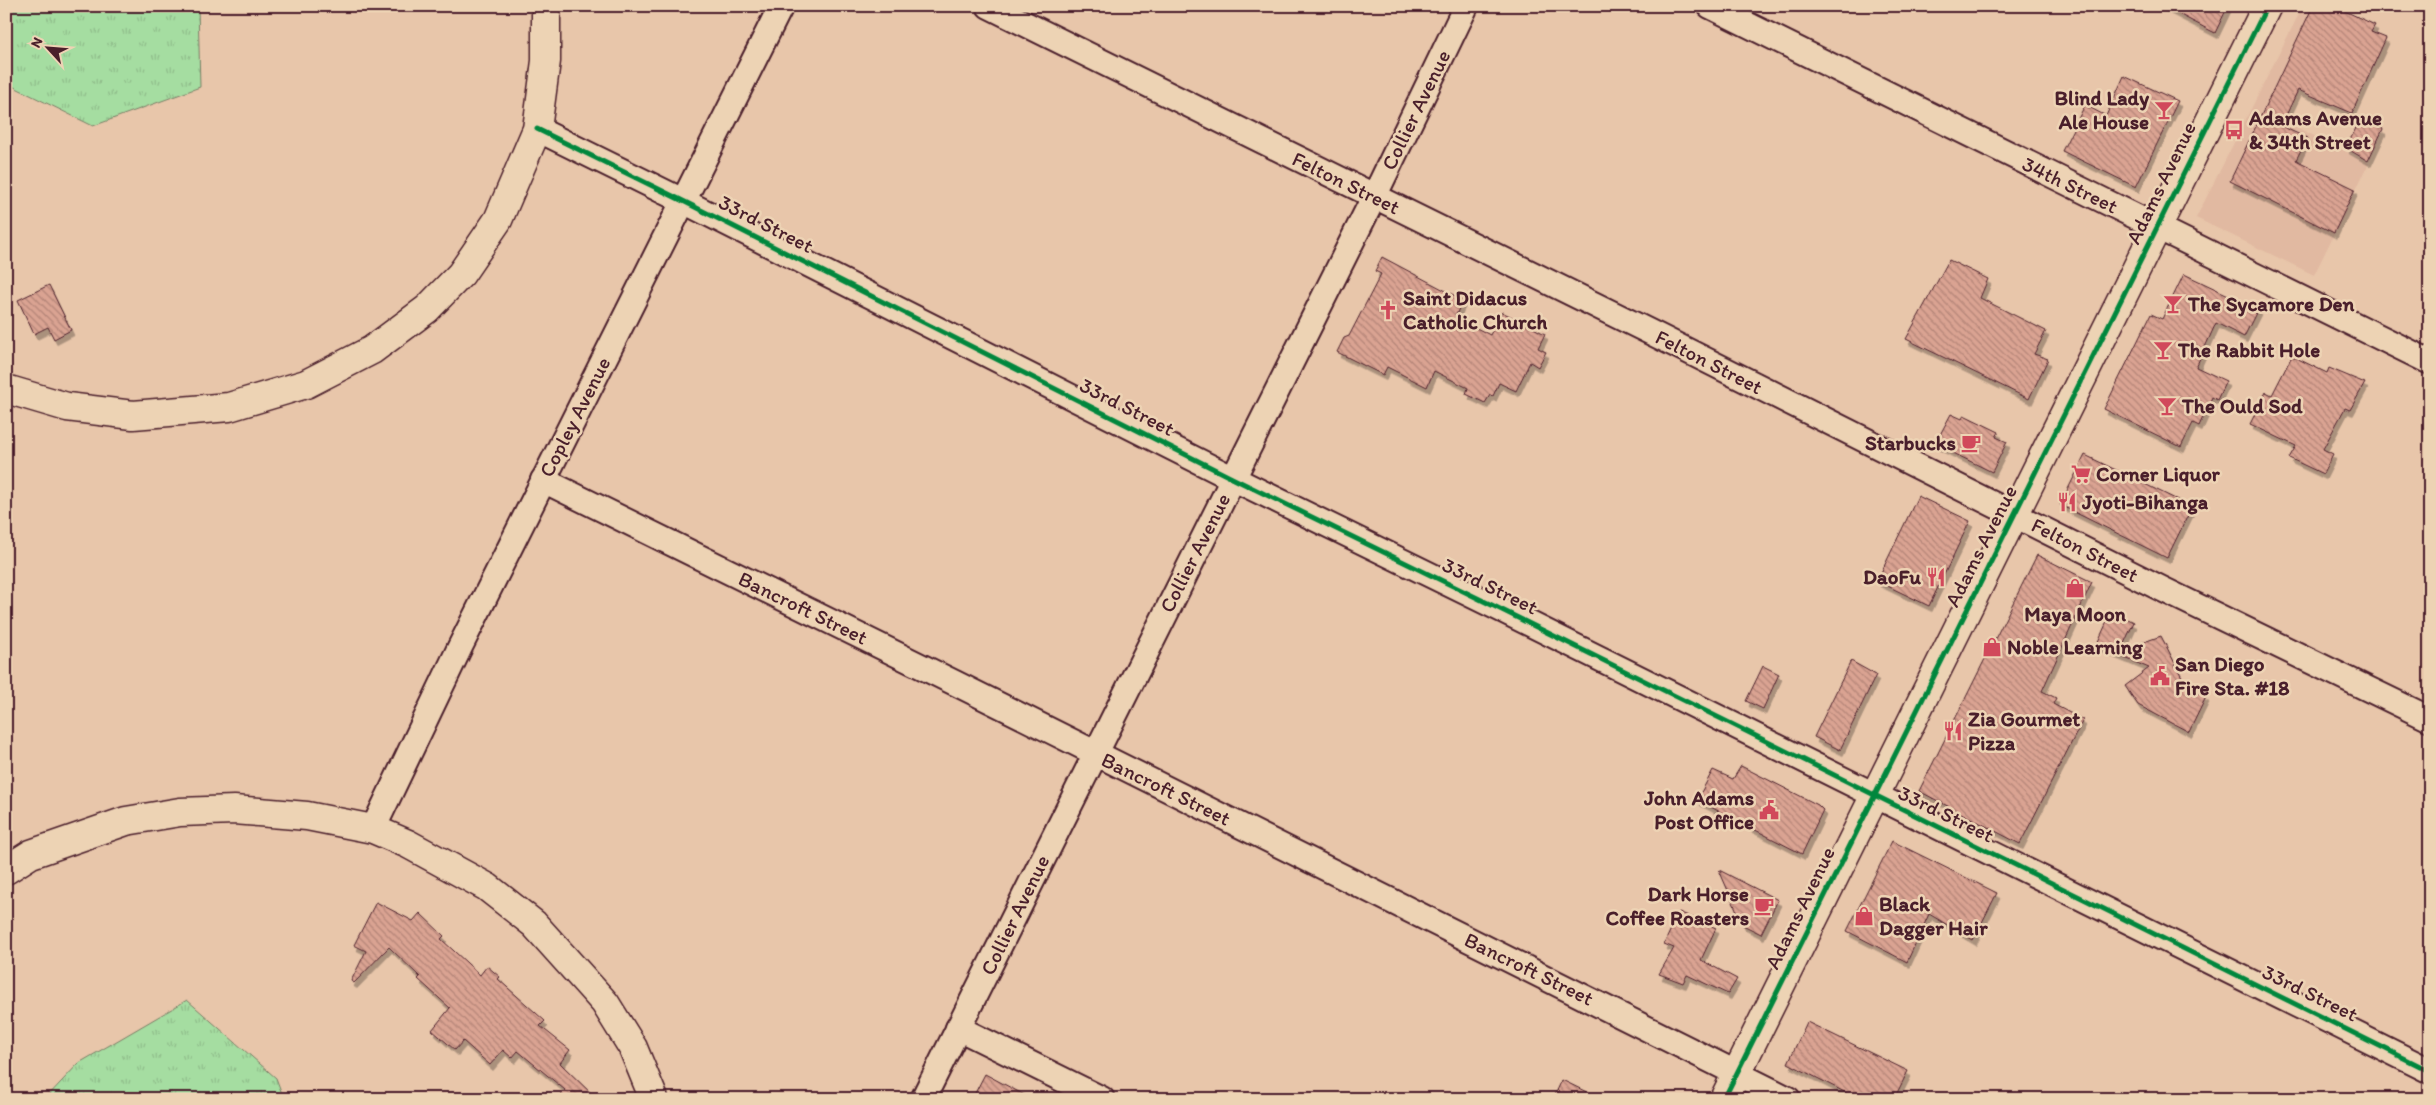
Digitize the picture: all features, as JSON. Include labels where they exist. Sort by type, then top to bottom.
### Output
[{"type":"street","points":[[6,390],[67,407],[133,415],[229,407],[306,384],[372,350],[427,309],[460,274],[498,220],[536,129],[546,61],[546,6]]},
{"type":"street","name":"Copley Avenue","points":[[373,829],[460,647],[685,202],[781,6]]},
{"type":"street","name":"Felton Street","points":[[989,6],[2015,514],[2162,589],[2430,719]]},
{"type":"street","name":"Collier Avenue","points":[[923,1099],[1374,197],[1466,6]]},
{"type":"street","name":"34th Street","points":[[1710,6],[2430,362]]},
{"type":"street","name":"Adams Avenue","points":[[1724,1099],[2266,6]]},
{"type":"street","name":"33rd Street","points":[[536,129],[685,202],[1232,478],[2430,1071]]},
{"type":"street","name":"Bancroft Street","points":[[543,480],[955,683],[1788,1099]]},
{"type":"street","points":[[6,870],[31,854],[126,821],[180,812],[234,810],[307,816],[373,829],[408,844],[487,887],[534,924],[605,1003],[633,1048],[654,1099]]},
{"type":"street","points":[[958,1028],[1102,1099]]},
{"type":"shaded area","points":[[2303,6],[2340,6],[2284,121],[2369,163],[2314,275],[2196,218]]},
{"type":"green space","points":[[6,6],[198,6],[200,87],[93,126],[6,83]]},
{"type":"green space","points":[[187,1000],[276,1078],[284,1099],[45,1099],[79,1063]]},
{"type":"building","points":[[2163,6],[2228,6],[2215,33]]},
{"type":"building","points":[[2313,6],[2334,6],[2375,25],[2371,32],[2386,38],[2352,113],[2298,90],[2281,126],[2307,138],[2296,160],[2355,189],[2334,233],[2230,181]]},
{"type":"building","points":[[2124,76],[2178,101],[2136,187],[2062,151],[2085,105],[2106,116]]},
{"type":"building","points":[[2361,118],[2383,129],[2368,161],[2346,148]]},
{"type":"building","points":[[1382,257],[1463,300],[1455,317],[1490,335],[1502,312],[1545,334],[1538,348],[1546,352],[1538,367],[1530,362],[1516,391],[1499,383],[1493,396],[1490,395],[1485,403],[1466,394],[1468,388],[1434,371],[1427,387],[1387,367],[1383,375],[1337,352],[1344,338],[1349,336],[1381,274],[1375,271]]},
{"type":"building","points":[[1949,260],[1988,279],[1980,298],[2046,331],[2034,354],[2048,359],[2029,399],[1906,339]]},
{"type":"building","points":[[2184,274],[2258,309],[2244,337],[2216,323],[2196,367],[2226,381],[2217,400],[2212,397],[2199,426],[2193,423],[2181,447],[2104,409],[2151,314],[2162,319]]},
{"type":"building","points":[[49,285],[71,330],[54,339],[48,327],[34,334],[18,300]]},
{"type":"building","points":[[2292,356],[2327,373],[2329,368],[2365,383],[2350,410],[2345,408],[2323,449],[2333,454],[2323,474],[2289,458],[2296,446],[2250,424],[2266,392],[2272,395]]},
{"type":"building","name":"Starbucks","points":[[1951,414],[1962,419],[1964,415],[1999,432],[1996,437],[2007,442],[1992,472],[1935,444]]},
{"type":"building","points":[[2085,455],[2192,507],[2167,558],[2060,505]]},
{"type":"building","points":[[1918,496],[1970,521],[1929,606],[1877,581]]},
{"type":"building","points":[[2037,555],[2092,582],[2042,691],[2056,698],[2053,704],[2083,720],[2020,844],[1919,791]]},
{"type":"building","name":"San Diego Fire Sta. #18","points":[[2112,611],[2134,622],[2121,650],[2161,636],[2187,687],[2206,697],[2189,732],[2138,705],[2125,686],[2149,668],[2096,646]]},
{"type":"building","points":[[1851,661],[1876,675],[1840,750],[1814,737]]},
{"type":"building","points":[[1763,666],[1779,674],[1763,709],[1746,701]]},
{"type":"building","name":"John Adams Post Office","points":[[1741,766],[1818,805],[1823,810],[1802,854],[1697,800],[1713,770],[1733,779]]},
{"type":"building","points":[[1892,841],[1997,893],[1973,940],[1929,914],[1907,962],[1847,931]]},
{"type":"building","points":[[1719,870],[1778,900],[1761,934],[1743,925]]},
{"type":"building","points":[[376,902],[413,921],[420,913],[444,936],[441,939],[480,975],[487,966],[500,977],[498,979],[545,1021],[540,1026],[570,1050],[560,1063],[597,1099],[556,1099],[565,1090],[518,1051],[512,1058],[503,1050],[490,1065],[463,1041],[455,1050],[432,1030],[450,1008],[418,979],[420,977],[389,947],[354,983],[351,981],[366,951],[354,945]]},
{"type":"building","points":[[1679,912],[1716,928],[1701,960],[1737,979],[1728,994],[1687,975],[1683,983],[1659,974],[1674,948],[1664,944]]},
{"type":"building","points":[[1807,1022],[1908,1071],[1894,1099],[1858,1099],[1788,1063]]},
{"type":"building","points":[[985,1074],[1032,1099],[972,1099]]},
{"type":"building","points":[[1562,1080],[1601,1099],[1553,1099]]},
{"type":"cycle path","points":[[1724,1099],[2267,6]]},
{"type":"cycle path","points":[[537,129],[1232,478],[2430,1071]]},
{"type":"place","name":"Blind Lady Ale House","points":[[2164,110]]},
{"type":"place","name":"Adams Avenue & 34th Street","points":[[2234,130]]},
{"type":"place","name":"The Sycamore Den","points":[[2173,304]]},
{"type":"place","name":"Saint Didacus Catholic Church","points":[[1388,310]]},
{"type":"place","name":"The Rabbit Hole","points":[[2163,350]]},
{"type":"place","name":"The Ould Sod","points":[[2167,406]]},
{"type":"place","name":"Starbucks","points":[[1971,443]]},
{"type":"place","name":"Corner Liquor","points":[[2081,474]]},
{"type":"place","name":"Jyoti-Bihanga","points":[[2067,502]]},
{"type":"place","name":"DaoFu","points":[[1936,577]]},
{"type":"place","name":"Maya Moon","points":[[2075,588]]},
{"type":"place","name":"Noble Learning","points":[[1992,647]]},
{"type":"place","name":"San Diego Fire Sta. #18","points":[[2160,676]]},
{"type":"place","name":"Zia Gourmet Pizza","points":[[1953,731]]},
{"type":"place","name":"John Adams Post Office","points":[[1769,810]]},
{"type":"place","name":"Dark Horse Coffee Roasters","points":[[1764,906]]},
{"type":"place","name":"Black Dagger Hair","points":[[1864,916]]}]
